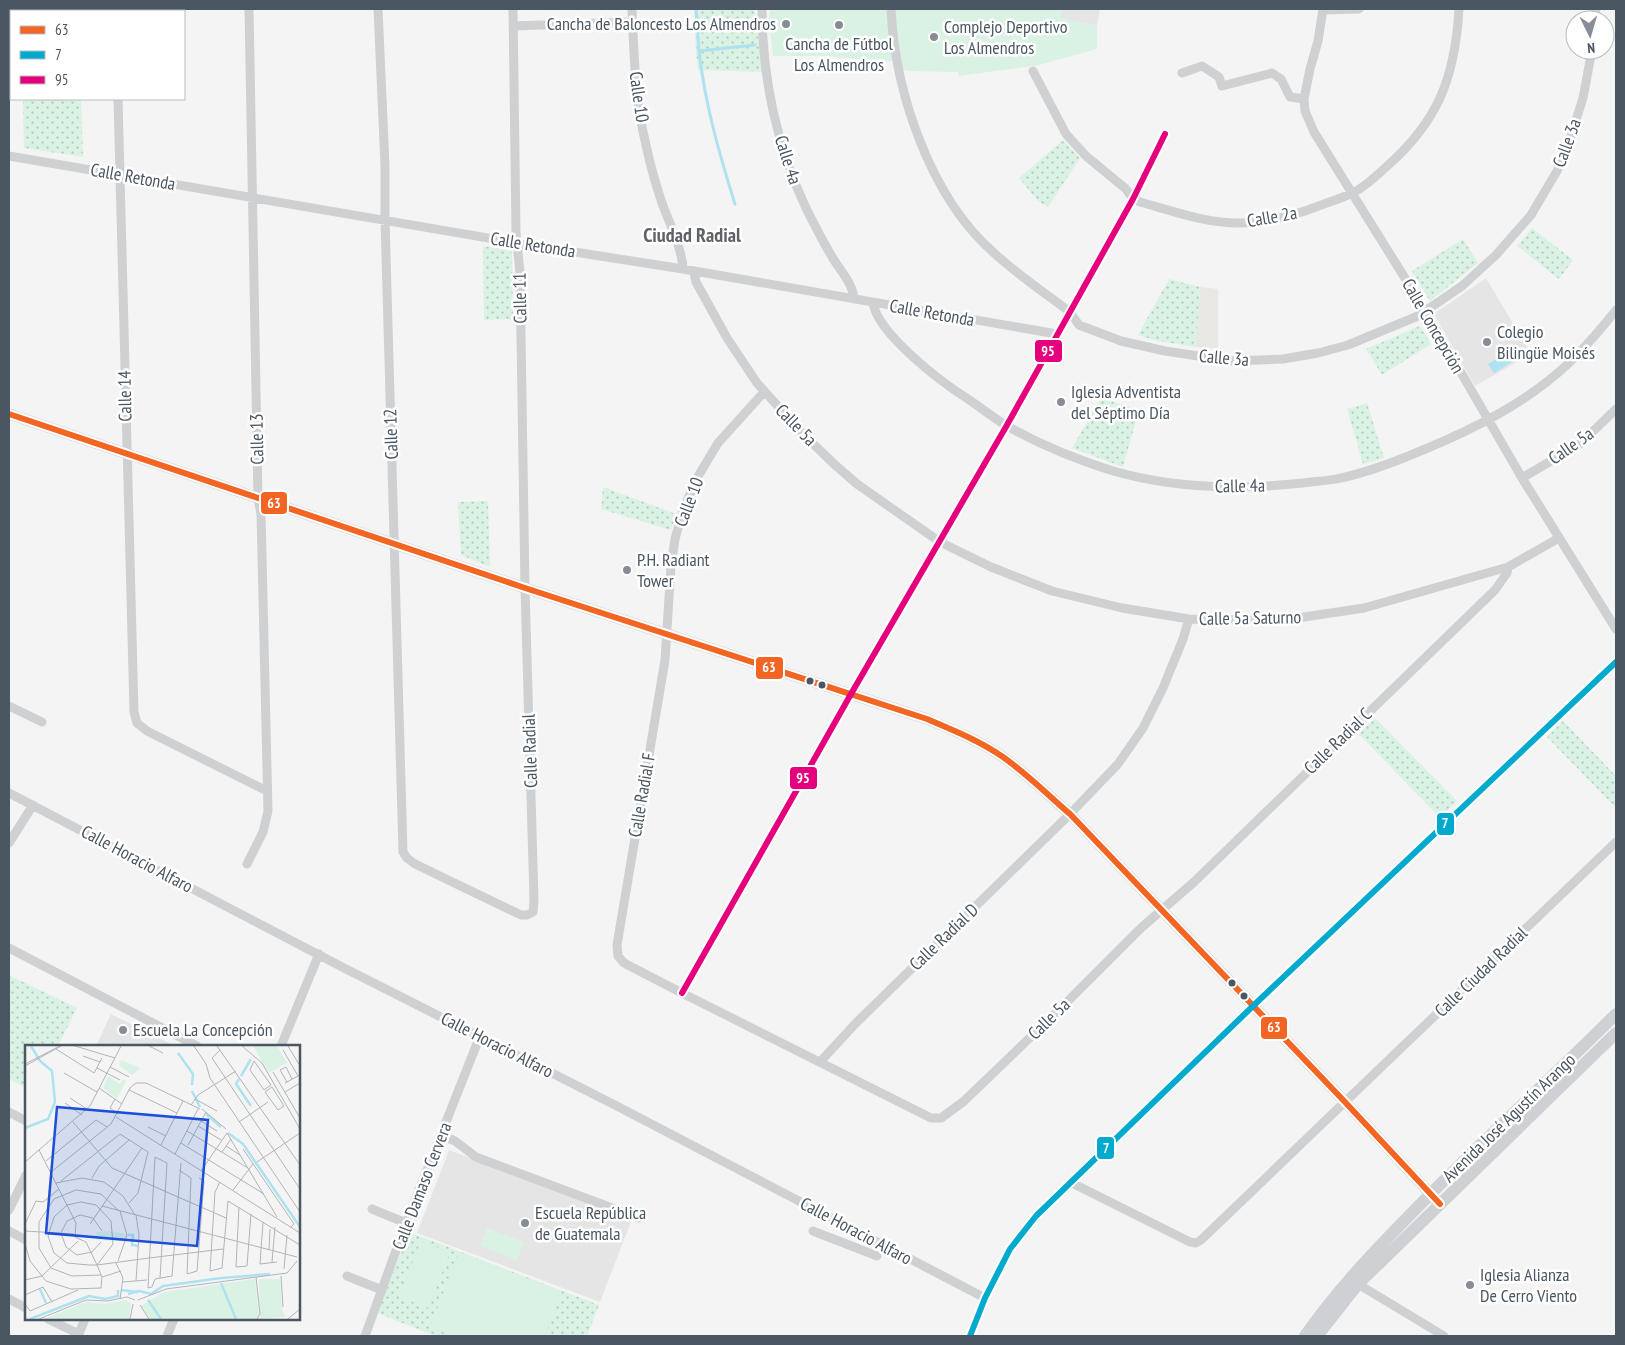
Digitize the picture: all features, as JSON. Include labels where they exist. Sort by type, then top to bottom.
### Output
[{"type":"main road","name":"Avenida José Agustín Arango","points":[[1305,1336],[1319,1316],[1353,1281],[1430,1194],[1616,1014]]},
{"type":"main road","name":"Avenida José Agustín Arango","points":[[1317,1336],[1353,1281],[1440,1204],[1616,1033]]},
{"type":"street","name":"Calle 13","points":[[247,864],[267,820],[268,791],[261,513],[258,499],[249,9]]},
{"type":"street","name":"Calle 12","points":[[378,9],[386,165],[385,220],[403,852],[407,858],[521,914],[531,914]]},
{"type":"street","name":"Calle 11","points":[[513,9],[516,232],[520,273],[525,588]]},
{"type":"street","name":"Calle 10","points":[[632,9],[637,94],[646,144],[660,200],[681,257],[683,269]]},
{"type":"street","name":"Calle 4a","points":[[762,9],[763,53],[785,158],[807,209],[831,256],[852,289],[854,299]]},
{"type":"street","name":"Calle 3a","points":[[891,9],[892,35],[904,91],[923,149],[939,182],[965,222],[994,253],[1070,312],[1079,324],[1122,341],[1165,351],[1232,361],[1283,359],[1318,353],[1348,345],[1426,312],[1462,286],[1496,255],[1530,215],[1544,194],[1557,171],[1571,136],[1590,60]]},
{"type":"street","points":[[1323,9],[1359,9]]},
{"type":"street","name":"Calle Concepción","points":[[1323,9],[1318,41],[1304,99],[1305,111],[1314,132],[1426,312],[1522,478],[1616,630]]},
{"type":"street","name":"Calle 2a","points":[[1033,71],[1066,134],[1086,156],[1126,189],[1133,199],[1208,221],[1241,223],[1276,220],[1353,193],[1378,174],[1413,141],[1434,110],[1449,77],[1457,36],[1459,9]]},
{"type":"street","points":[[513,26],[632,22]]},
{"type":"street","points":[[1182,73],[1202,66],[1219,77],[1222,86],[1272,73],[1281,79],[1290,96],[1304,99]]},
{"type":"street","name":"Calle 14","points":[[118,100],[134,712],[137,723],[147,731],[268,791]]},
{"type":"street","points":[[820,1062],[682,993],[851,694],[1007,426],[1056,334],[1133,199],[1165,134]]},
{"type":"street","name":"Calle Retonda","points":[[9,156],[253,199],[683,269],[1056,334]]},
{"type":"street","name":"Calle 5a","points":[[694,272],[696,282],[727,338],[764,392],[801,432],[857,484],[940,542]]},
{"type":"street","name":"Calle 4a","points":[[872,303],[875,314],[888,332],[908,352],[948,386],[1007,426],[1057,450],[1111,470],[1172,484],[1222,488],[1282,485],[1340,478],[1393,463],[1488,420],[1545,383],[1569,362],[1616,310]]},
{"type":"street","name":"Calle 10","points":[[666,633],[671,566],[682,510],[697,478],[718,443],[764,392]]},
{"type":"street","name":"Calle 5a","points":[[1522,478],[1580,444],[1616,409]]},
{"type":"street","points":[[9,414],[525,588],[851,694],[927,720],[982,745],[1024,773],[1070,814],[1346,1102],[1440,1204]]},
{"type":"street","name":"Calle 5a Saturno","points":[[940,542],[991,567],[1052,591],[1122,608],[1189,619],[1258,620],[1326,615],[1364,608],[1508,567],[1559,538]]},
{"type":"street","name":"Calle Radial C","points":[[1162,910],[1194,882],[1495,590],[1507,573],[1508,567]]},
{"type":"street","name":"Calle Radial","points":[[525,588],[534,900],[534,909],[531,914]]},
{"type":"street","name":"Calle Radial D","points":[[820,1062],[856,1023],[1070,814],[1118,764],[1143,728],[1163,688],[1189,619]]},
{"type":"street","name":"Calle Radial F","points":[[666,633],[665,660],[617,945],[618,956],[624,962],[682,993]]},
{"type":"street","points":[[973,1335],[985,1298],[1010,1249],[1036,1216],[1253,1006],[1616,662]]},
{"type":"street","points":[[9,706],[42,722]]},
{"type":"street","name":"Calle Horacio Alfaro","points":[[9,793],[985,1298]]},
{"type":"street","points":[[9,843],[33,804]]},
{"type":"street","name":"Calle Ciudad Radial","points":[[1072,1183],[1190,1242],[1196,1243],[1201,1240],[1616,842]]},
{"type":"street","name":"Calle 5a","points":[[820,1062],[931,1118],[941,1118],[963,1102],[1162,910]]},
{"type":"street","points":[[9,948],[194,1045]]},
{"type":"street","points":[[281,1045],[319,954]]},
{"type":"street","name":"Calle Damaso Cervera","points":[[365,1336],[406,1223],[480,1036]]},
{"type":"street","points":[[9,1112],[25,1121]]},
{"type":"street","points":[[441,1136],[455,1142],[476,1157],[639,1218]]},
{"type":"street","points":[[9,1210],[25,1177]]},
{"type":"street","points":[[372,1209],[406,1223]]},
{"type":"street","points":[[9,1231],[25,1239]]},
{"type":"street","points":[[813,1231],[877,1256]]},
{"type":"street","points":[[865,1251],[871,1239]]},
{"type":"street","points":[[347,1276],[382,1290]]},
{"type":"street","points":[[1353,1281],[1444,1336]]},
{"type":"street","points":[[9,1299],[25,1307]]},
{"type":"street","points":[[50,1320],[79,1335],[85,1320]]},
{"type":"street","points":[[167,1336],[174,1320]]},
{"type":"shaded area","points":[[1061,9],[1100,9],[1097,26],[1060,18]]},
{"type":"shaded area","name":"Colegio Bilingüe Moisés","points":[[1486,278],[1531,354],[1475,386],[1434,314]]},
{"type":"shaded area","points":[[1200,287],[1218,289],[1218,349],[1196,347]]},
{"type":"shaded area","name":"Escuela La Concepción","points":[[111,1014],[173,1045],[96,1045]]},
{"type":"shaded area","name":"Escuela República de Guatemala","points":[[449,1150],[632,1219],[600,1302],[417,1233]]},
{"type":"green space","points":[[694,9],[755,9],[762,72],[699,71],[696,54]]},
{"type":"green space","name":"Complejo Deportivo Los Almendros","points":[[770,9],[1061,9],[1060,18],[1097,26],[1097,49],[1039,65],[959,76],[958,72],[906,71],[892,61],[882,62],[828,56],[773,56],[769,21]]},
{"type":"green space","points":[[23,100],[81,100],[83,157],[24,148]]},
{"type":"green space","points":[[1063,140],[1080,158],[1048,207],[1038,201],[1019,178]]},
{"type":"green space","points":[[1532,228],[1573,260],[1559,279],[1517,246]]},
{"type":"green space","points":[[1463,239],[1478,263],[1430,301],[1412,271]]},
{"type":"green space","points":[[483,246],[512,251],[513,319],[484,320]]},
{"type":"green space","points":[[1169,279],[1200,287],[1196,347],[1158,341],[1138,335]]},
{"type":"green space","points":[[1420,326],[1431,344],[1382,375],[1366,349]]},
{"type":"green space","points":[[1101,398],[1139,410],[1123,467],[1072,448]]},
{"type":"green space","points":[[1367,403],[1384,458],[1363,464],[1347,409]]},
{"type":"green space","points":[[603,487],[676,514],[671,530],[601,509]]},
{"type":"green space","points":[[488,501],[490,567],[461,555],[458,502]]},
{"type":"green space","points":[[1375,718],[1457,801],[1440,818],[1359,734]]},
{"type":"green space","points":[[1563,721],[1616,776],[1616,808],[1547,737]]},
{"type":"green space","points":[[9,975],[77,1008],[58,1045],[25,1045],[25,1087],[9,1079]]},
{"type":"green space","points":[[487,1228],[524,1242],[517,1260],[480,1246]]},
{"type":"green space","points":[[409,1232],[599,1305],[587,1336],[436,1336],[377,1313]]},
{"type":"green space","points":[[421,1241],[450,1252],[429,1308],[399,1297]]},
{"type":"green space","points":[[459,1252],[562,1292],[545,1336],[453,1336],[430,1327]]},
{"type":"water","points":[[1515,348],[1520,357],[1494,373],[1488,364]]},
{"type":"waterway","points":[[696,9],[699,51],[755,45]]},
{"type":"waterway","points":[[699,51],[713,128],[735,204]]},
{"type":"transit line","name":"95","points":[[682,993],[851,694],[1007,425],[1133,199],[1165,134]]},
{"type":"transit line","name":"63","points":[[9,414],[525,588],[927,719],[985,746],[1020,770],[1070,814],[1440,1204]]},
{"type":"transit line","name":"7","points":[[970,1336],[985,1298],[1010,1249],[1036,1216],[1253,1006],[1616,662]]},
{"type":"place","name":"Cancha de Baloncesto Los Almendros","points":[[786,24]]},
{"type":"place","name":"Cancha de Fútbol Los Almendros","points":[[839,25]]},
{"type":"place","name":"Complejo Deportivo Los Almendros","points":[[934,37]]},
{"type":"place","name":"Colegio Bilingüe Moisés","points":[[1487,342]]},
{"type":"place","name":"Iglesia Adventista del Séptimo Día","points":[[1061,402]]},
{"type":"place","name":"P.H. Radiant Tower","points":[[627,570]]},
{"type":"place","name":"Escuela La Concepción","points":[[123,1030]]},
{"type":"place","name":"Escuela República de Guatemala","points":[[525,1223]]},
{"type":"place","name":"Iglesia Alianza De Cerro Viento","points":[[1470,1285]]},
{"type":"district","name":"Ciudad Radial","points":[[692,235]]}]
